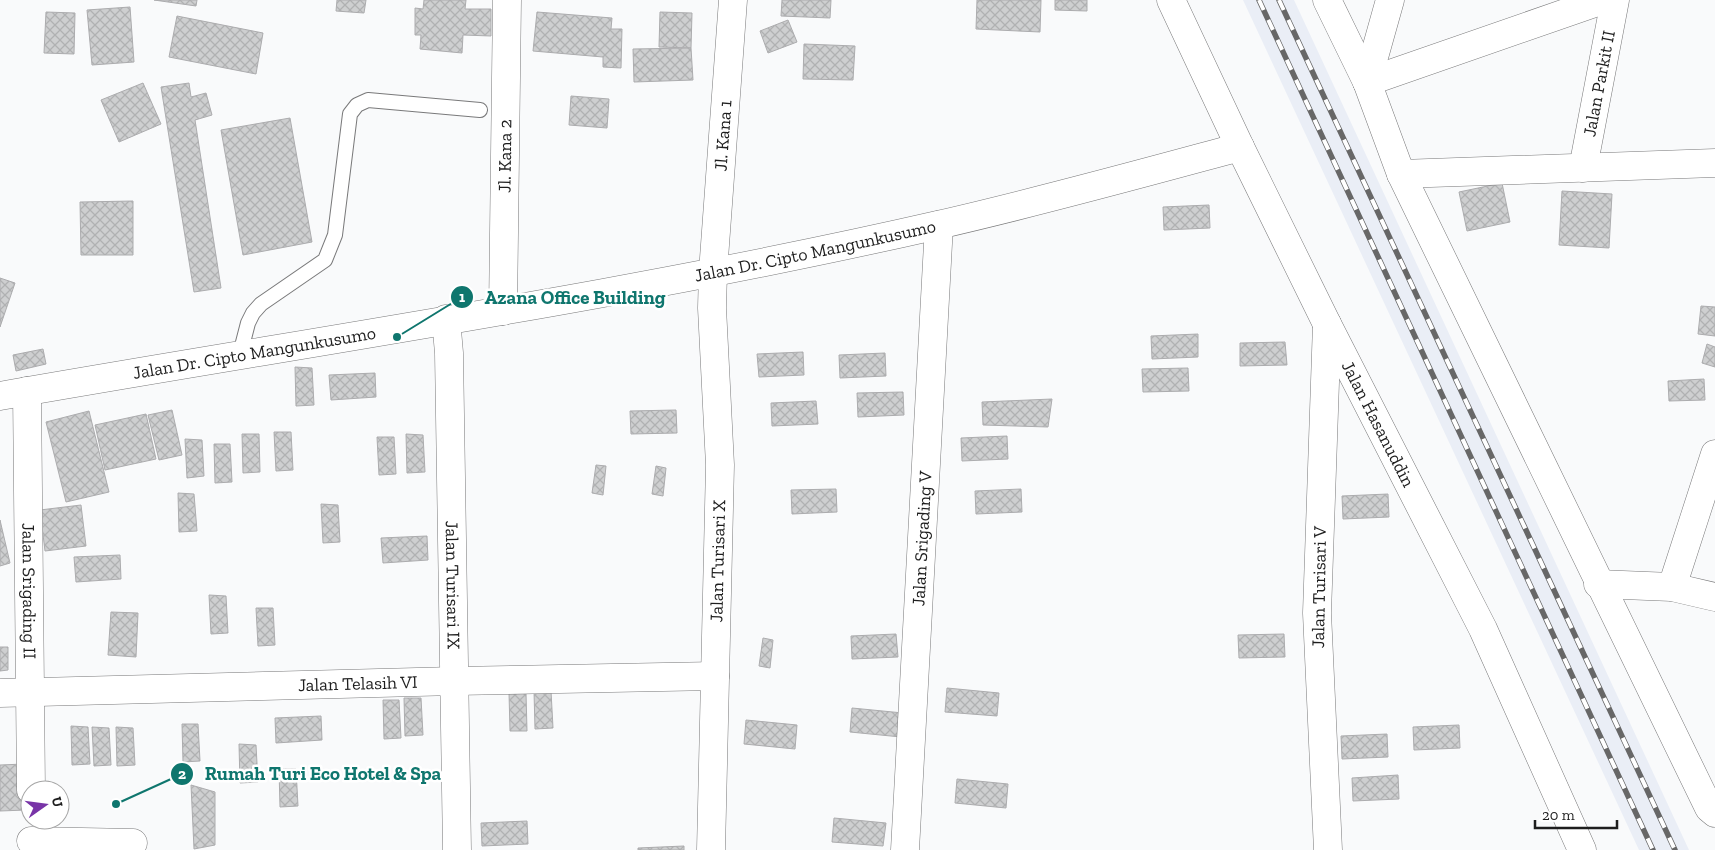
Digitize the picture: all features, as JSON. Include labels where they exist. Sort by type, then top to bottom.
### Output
[{"type":"street","name":"Jl. Kana 2","points":[[503,311],[507,0]]},
{"type":"street","name":"Jl. Kana 1","points":[[713,272],[733,0]]},
{"type":"street","name":"Jalan Hasanuddin","points":[[1171,0],[1240,147],[1327,324],[1482,629],[1582,850]]},
{"type":"street","points":[[1327,0],[1367,82],[1401,174],[1496,367],[1598,584],[1709,808],[1715,813]]},
{"type":"street","points":[[1367,82],[1390,0]]},
{"type":"street","points":[[1367,82],[1603,0]]},
{"type":"street","name":"Jalan Parkit II","points":[[1583,168],[1615,0]]},
{"type":"street","name":"Jalan Dr. Cipto Mangunkusumo","points":[[0,396],[446,319],[503,311],[713,272],[939,225],[1240,147]]},
{"type":"street","points":[[1401,174],[1715,163]]},
{"type":"street","name":"Jalan Srigading V","points":[[905,850],[939,225]]},
{"type":"street","name":"Jalan Turisari X","points":[[711,850],[720,465],[712,308],[713,272]]},
{"type":"street","name":"Jalan Turisari IX","points":[[446,319],[449,353],[457,850]]},
{"type":"street","name":"Jalan Turisari V","points":[[1327,324],[1317,613],[1328,850]]},
{"type":"street","name":"Jalan Srigading II","points":[[27,391],[31,780]]},
{"type":"street","points":[[1672,587],[1715,454]]},
{"type":"street","points":[[1598,584],[1672,587],[1715,597]]},
{"type":"street","name":"Jalan Telasih VI","points":[[0,693],[715,676]]},
{"type":"street","points":[[31,837],[133,843]]},
{"type":"lane","points":[[240,354],[252,313],[261,304],[325,260],[331,251],[335,235],[350,114],[356,105],[368,100],[480,110]]},
{"type":"shaded area","points":[[1243,0],[1294,0],[1689,850],[1639,850]]},
{"type":"building","points":[[154,0],[197,0],[196,6]]},
{"type":"building","points":[[337,0],[366,0],[364,13],[336,11]]},
{"type":"building","points":[[424,0],[466,0],[465,9],[491,9],[491,36],[463,35],[462,53],[420,49],[421,35],[415,35],[415,8],[423,9]]},
{"type":"building","points":[[782,0],[831,0],[830,18],[781,16]]},
{"type":"building","points":[[977,0],[1041,0],[1040,32],[976,29]]},
{"type":"building","points":[[1055,0],[1087,0],[1087,11],[1055,10]]},
{"type":"building","points":[[130,7],[134,62],[92,65],[87,10]]},
{"type":"building","points":[[46,12],[75,13],[74,54],[44,53]]},
{"type":"building","points":[[537,12],[612,18],[611,29],[622,29],[621,68],[603,67],[603,57],[533,51]]},
{"type":"building","points":[[660,12],[692,13],[691,48],[659,47]]},
{"type":"building","points":[[177,16],[263,33],[256,74],[169,57]]},
{"type":"building","points":[[788,20],[797,42],[768,53],[760,31]]},
{"type":"building","points":[[804,44],[855,46],[853,80],[803,79]]},
{"type":"building","points":[[691,48],[693,80],[634,82],[633,49]]},
{"type":"building","points":[[143,83],[161,124],[119,142],[101,100]]},
{"type":"building","points":[[189,83],[191,97],[206,93],[212,115],[195,120],[221,288],[194,292],[161,87]]},
{"type":"building","points":[[571,96],[609,99],[607,128],[569,125]]},
{"type":"building","points":[[290,118],[312,242],[243,255],[221,130]]},
{"type":"building","points":[[1502,183],[1510,222],[1467,231],[1459,192]]},
{"type":"building","points":[[1562,191],[1612,194],[1609,248],[1559,245]]},
{"type":"building","points":[[133,201],[133,255],[81,255],[80,202]]},
{"type":"building","points":[[1209,205],[1210,228],[1164,230],[1163,207]]},
{"type":"building","points":[[0,278],[15,283],[0,327]]},
{"type":"building","points":[[1701,306],[1715,307],[1715,336],[1698,334]]},
{"type":"building","points":[[1198,334],[1198,357],[1152,359],[1151,336]]},
{"type":"building","points":[[1285,342],[1287,365],[1240,366],[1240,343]]},
{"type":"building","points":[[1707,344],[1715,347],[1715,367],[1702,363]]},
{"type":"building","points":[[43,349],[46,364],[16,371],[13,355]]},
{"type":"building","points":[[803,352],[804,375],[759,377],[757,354]]},
{"type":"building","points":[[885,353],[886,376],[840,378],[839,355]]},
{"type":"building","points":[[295,367],[312,368],[314,405],[296,406]]},
{"type":"building","points":[[1188,368],[1189,391],[1143,392],[1142,369]]},
{"type":"building","points":[[375,373],[376,397],[331,400],[329,375]]},
{"type":"building","points":[[1704,379],[1705,400],[1669,401],[1668,381]]},
{"type":"building","points":[[903,392],[904,415],[858,417],[857,393]]},
{"type":"building","points":[[1052,399],[1048,427],[983,425],[982,402]]},
{"type":"building","points":[[816,401],[818,424],[772,426],[771,403]]},
{"type":"building","points":[[172,410],[182,455],[159,460],[148,415]]},
{"type":"building","points":[[676,410],[677,433],[631,434],[630,411]]},
{"type":"building","points":[[89,411],[109,492],[66,502],[46,422]]},
{"type":"building","points":[[146,414],[156,459],[105,470],[95,425]]},
{"type":"building","points":[[274,432],[291,432],[293,470],[276,471]]},
{"type":"building","points":[[242,434],[259,434],[260,472],[243,473]]},
{"type":"building","points":[[406,434],[423,435],[425,472],[407,473]]},
{"type":"building","points":[[1007,436],[1008,459],[962,461],[961,438]]},
{"type":"building","points":[[377,437],[394,437],[396,474],[379,475]]},
{"type":"building","points":[[185,439],[202,440],[204,476],[187,478]]},
{"type":"building","points":[[214,444],[230,444],[232,482],[215,483]]},
{"type":"building","points":[[596,465],[606,466],[603,495],[592,493]]},
{"type":"building","points":[[656,466],[666,468],[663,496],[652,494]]},
{"type":"building","points":[[836,489],[837,512],[792,514],[791,490]]},
{"type":"building","points":[[1021,489],[1022,512],[976,514],[975,491]]},
{"type":"building","points":[[178,493],[194,494],[197,531],[179,532]]},
{"type":"building","points":[[1388,494],[1389,517],[1343,519],[1342,496]]},
{"type":"building","points":[[321,504],[338,505],[340,542],[323,543]]},
{"type":"building","points":[[81,505],[86,546],[45,551],[40,510]]},
{"type":"building","points":[[0,520],[10,563],[0,566]]},
{"type":"building","points":[[427,536],[428,560],[383,563],[381,538]]},
{"type":"building","points":[[120,555],[121,579],[76,582],[74,557]]},
{"type":"building","points":[[209,595],[226,596],[228,633],[211,634]]},
{"type":"building","points":[[256,608],[273,608],[275,645],[258,646]]},
{"type":"building","points":[[111,612],[138,613],[136,657],[108,655]]},
{"type":"building","points":[[896,634],[898,657],[852,659],[851,636]]},
{"type":"building","points":[[1284,634],[1285,657],[1239,658],[1238,635]]},
{"type":"building","points":[[763,638],[773,640],[770,668],[759,666]]},
{"type":"building","points":[[0,647],[8,647],[8,670],[0,671]]},
{"type":"building","points":[[947,688],[999,693],[997,716],[945,712]]},
{"type":"building","points":[[534,691],[551,691],[553,728],[535,729]]},
{"type":"building","points":[[509,693],[526,693],[527,731],[510,731]]},
{"type":"building","points":[[404,698],[421,698],[423,735],[405,736]]},
{"type":"building","points":[[383,700],[399,700],[401,738],[384,739]]},
{"type":"building","points":[[852,708],[903,713],[901,737],[850,732]]},
{"type":"building","points":[[321,716],[322,740],[276,743],[275,718]]},
{"type":"building","points":[[746,720],[797,725],[795,749],[744,744]]},
{"type":"building","points":[[182,724],[198,724],[200,761],[183,762]]},
{"type":"building","points":[[1459,725],[1460,748],[1414,750],[1413,727]]},
{"type":"building","points":[[71,726],[88,727],[90,764],[72,765]]},
{"type":"building","points":[[92,727],[109,728],[111,765],[94,766]]},
{"type":"building","points":[[116,727],[133,728],[135,765],[117,766]]},
{"type":"building","points":[[1387,734],[1388,757],[1342,759],[1341,736]]},
{"type":"building","points":[[239,744],[256,745],[258,782],[240,783]]},
{"type":"building","points":[[24,764],[25,780],[20,780],[20,810],[0,811],[0,765]]},
{"type":"building","points":[[279,769],[296,769],[298,806],[280,807]]},
{"type":"building","points":[[1398,775],[1399,799],[1353,801],[1352,778]]},
{"type":"building","points":[[957,779],[1008,784],[1006,808],[955,803]]},
{"type":"building","points":[[191,785],[215,792],[215,845],[194,849]]},
{"type":"building","points":[[834,818],[886,823],[883,846],[832,842]]},
{"type":"building","points":[[527,821],[528,844],[482,846],[481,823]]},
{"type":"building","points":[[684,846],[684,850],[638,850],[638,848]]},
{"type":"railway","points":[[1259,0],[1653,850]]},
{"type":"railway","points":[[1279,0],[1675,850]]},
{"type":"place","name":"Azana Office Building","points":[[397,337]]},
{"type":"place","name":"Rumah Turi Eco Hotel & Spa","points":[[116,804]]}]
